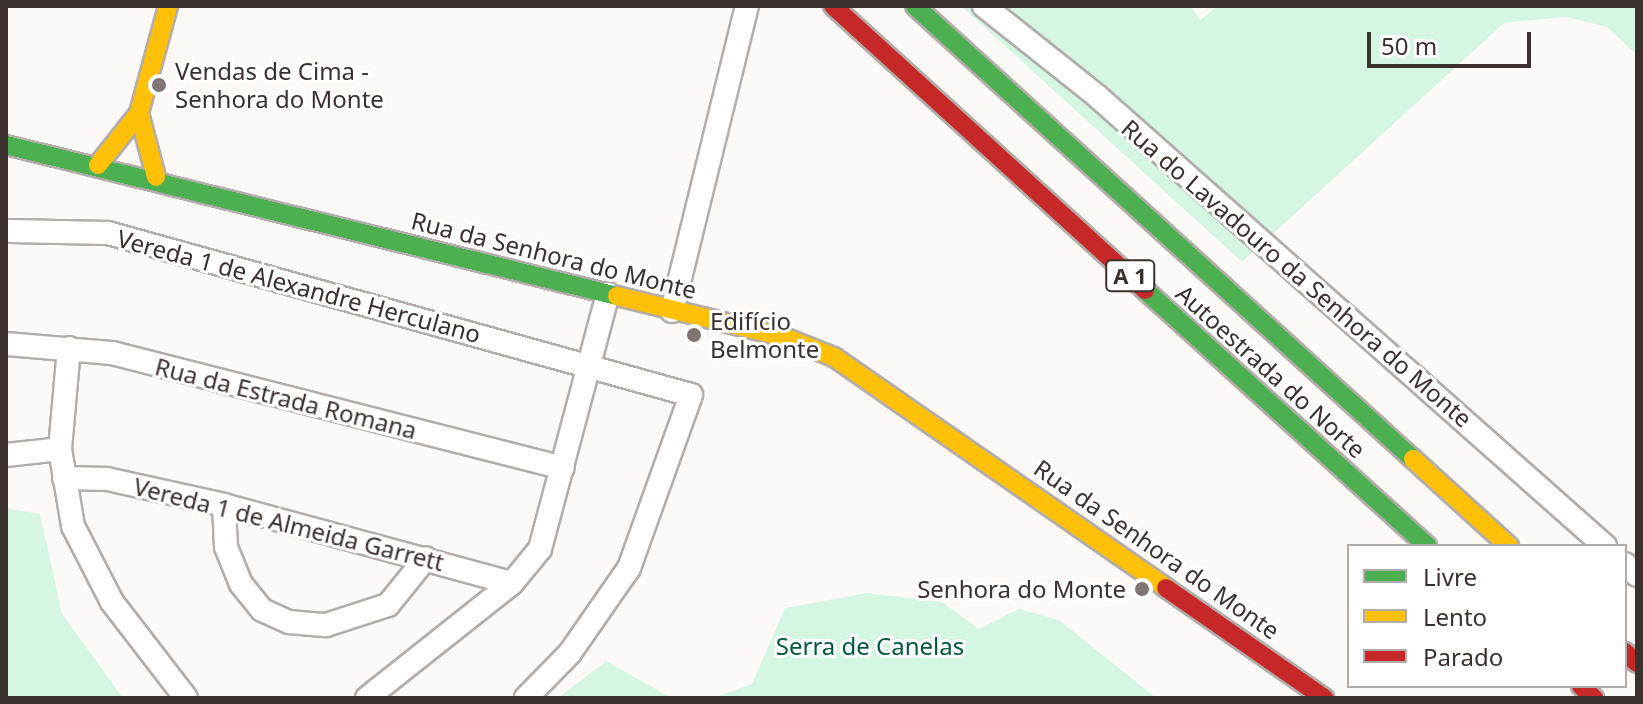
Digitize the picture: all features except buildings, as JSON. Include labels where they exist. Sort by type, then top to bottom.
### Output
[{"type":"main road","points":[[98,165],[139,113],[168,6]]},
{"type":"main road","name":"Autoestrada do Norte","points":[[833,6],[1425,544]]},
{"type":"main road","name":"Autoestrada do Norte","points":[[915,6],[1507,544]]},
{"type":"main road","points":[[139,113],[156,177]]},
{"type":"main road","name":"Rua da Senhora do Monte","points":[[6,145],[156,177],[608,294],[834,357],[1321,697]]},
{"type":"street","points":[[672,311],[747,6]]},
{"type":"street","name":"Rua do Lavadouro da Senhora do Monte","points":[[984,6],[1097,96],[1603,544]]},
{"type":"street","name":"Vereda 1 de Alexandre Herculano","points":[[6,231],[108,233],[691,395],[629,568],[570,653],[526,698]]},
{"type":"street","points":[[369,697],[512,583],[540,549],[608,294]]},
{"type":"street","name":"Rua da Estrada Romana","points":[[6,344],[69,348],[563,468]]},
{"type":"street","points":[[69,348],[60,449],[73,526],[95,573],[186,698]]},
{"type":"street","points":[[6,455],[60,449]]},
{"type":"street","name":"Vereda 1 de Almeida Garrett","points":[[64,478],[107,479],[224,505],[512,583]]},
{"type":"street","points":[[224,505],[226,547],[241,584],[262,610],[289,622],[326,625],[388,605],[426,558]]},
{"type":"green space","points":[[961,6],[1191,6],[1200,20],[1218,6],[1637,6],[1637,55],[1607,27],[1566,17],[1504,23],[1242,262]]},
{"type":"green space","points":[[6,508],[40,514],[62,614],[123,698],[6,698]]},
{"type":"green space","name":"Serra de Canelas","points":[[867,593],[942,602],[979,629],[1019,609],[1059,620],[1156,698],[713,698],[752,684],[785,608]]},
{"type":"green space","points":[[606,661],[672,698],[558,698]]},
{"type":"traffic: fast","points":[[915,6],[1413,459]]},
{"type":"traffic: fast","points":[[6,145],[617,296]]},
{"type":"traffic: fast","points":[[1145,290],[1425,544]]},
{"type":"traffic: slow","points":[[98,165],[139,113],[168,6]]},
{"type":"traffic: slow","points":[[139,113],[156,177]]},
{"type":"traffic: slow","points":[[617,296],[784,337],[834,357],[1166,588]]},
{"type":"traffic: slow","points":[[1413,459],[1507,544]]},
{"type":"traffic: jam","points":[[833,6],[1145,290]]},
{"type":"traffic: jam","points":[[1166,588],[1324,698]]},
{"type":"traffic: jam","points":[[1627,654],[1637,663]]},
{"type":"traffic: jam","points":[[1583,688],[1594,698]]},
{"type":"place","name":"Vendas de Cima - Senhora do Monte","points":[[159,85]]},
{"type":"place","name":"Edifício Belmonte","points":[[694,335]]},
{"type":"place","name":"Senhora do Monte","points":[[1142,589]]}]
